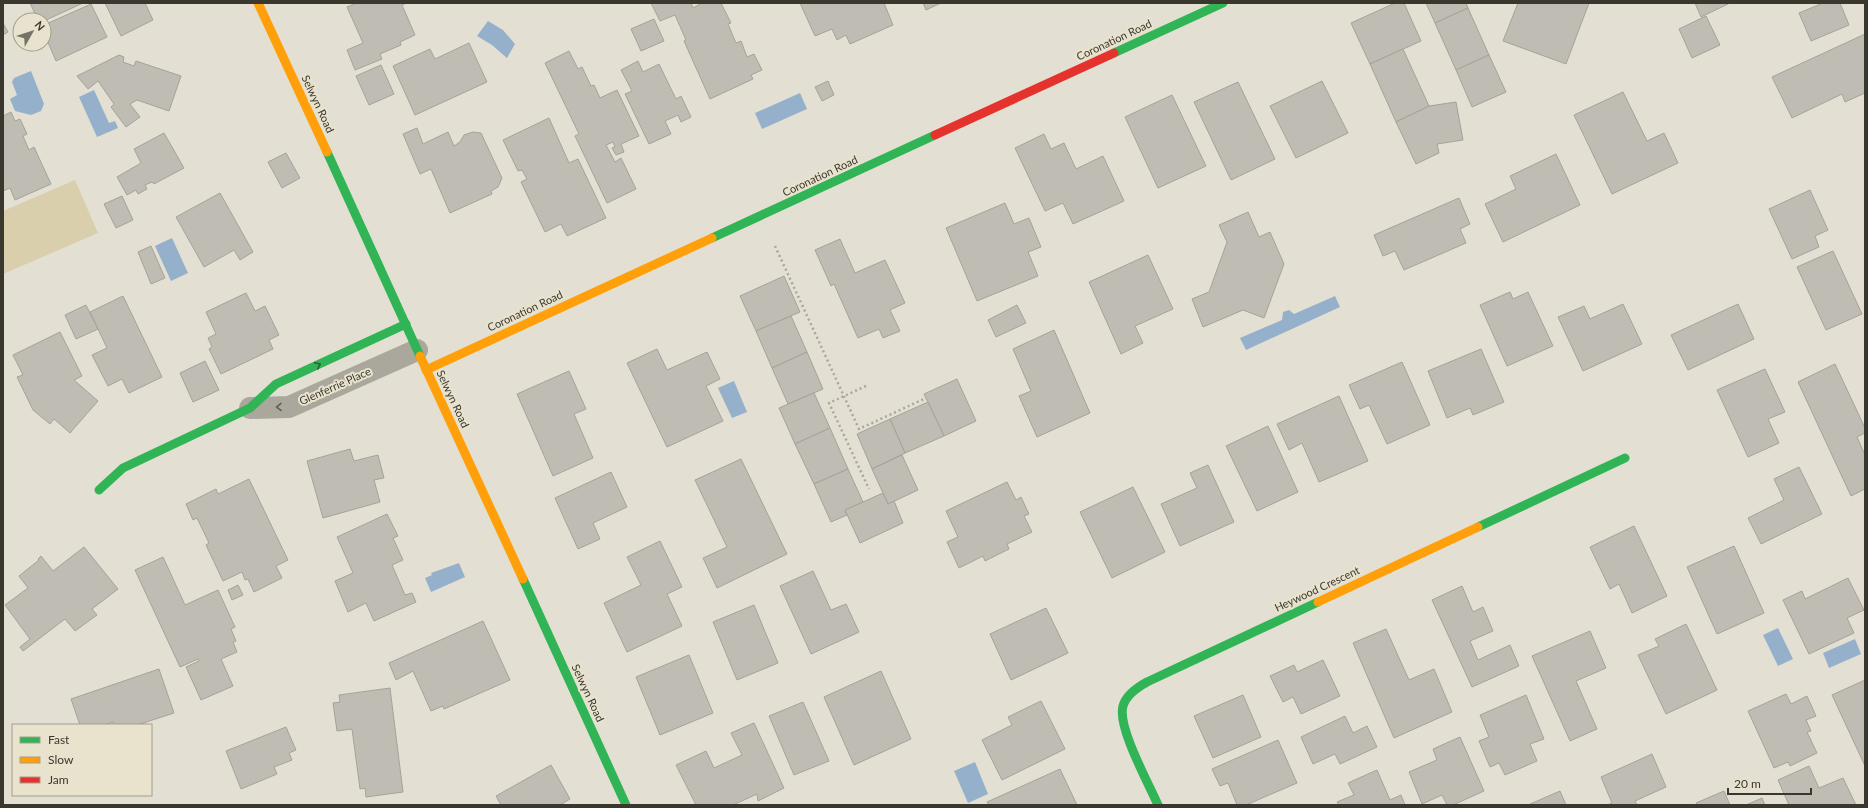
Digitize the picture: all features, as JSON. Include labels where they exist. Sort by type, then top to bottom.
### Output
[{"type":"street","name":"Selwyn Road","points":[[258,3],[626,805]]},
{"type":"street","name":"Coronation Road","points":[[426,370],[1223,3]]},
{"type":"street","name":"Glenferrie Place","points":[[100,490],[123,468],[250,408],[276,384],[406,324]]},
{"type":"street","name":"Glenferrie Place","points":[[250,408],[289,407],[417,350]]},
{"type":"street","name":"Heywood Crescent","points":[[1158,805],[1124,726],[1123,707],[1131,692],[1154,678],[1625,458]]},
{"type":"path","points":[[775,246],[859,429],[926,398]]},
{"type":"path","points":[[866,386],[829,403],[869,489]]},
{"type":"shaded area","points":[[75,180],[98,233],[3,274],[3,211]]},
{"type":"water","points":[[488,21],[503,30],[515,44],[507,58],[492,45],[477,36]]},
{"type":"water","points":[[31,71],[44,104],[41,111],[31,115],[15,111],[10,99],[17,95],[12,82],[14,78]]},
{"type":"water","points":[[94,90],[109,123],[115,121],[118,128],[97,137],[79,97]]},
{"type":"water","points":[[800,93],[807,109],[762,129],[755,113]]},
{"type":"water","points":[[172,238],[188,273],[171,281],[155,246]]},
{"type":"water","points":[[1335,296],[1340,307],[1246,350],[1240,338],[1282,320],[1283,312],[1289,310],[1294,314]]},
{"type":"water","points":[[734,381],[747,412],[732,418],[718,388]]},
{"type":"water","points":[[459,563],[465,577],[431,592],[425,578],[432,575],[431,573]]},
{"type":"water","points":[[1778,628],[1793,659],[1778,666],[1763,635]]},
{"type":"water","points":[[1855,639],[1861,654],[1829,668],[1823,653]]},
{"type":"water","points":[[975,762],[988,794],[968,803],[954,771]]},
{"type":"building","points":[[30,3],[83,3],[52,17],[52,12],[34,12]]},
{"type":"building","points":[[105,3],[145,3],[153,20],[121,36]]},
{"type":"building","points":[[357,3],[406,3],[402,5],[415,35],[400,42],[401,45],[380,54],[382,59],[355,70],[347,50],[363,43],[347,7]]},
{"type":"building","points":[[651,3],[691,3],[693,8],[702,3],[721,3],[731,23],[728,24],[736,43],[741,41],[747,57],[754,54],[762,70],[751,75],[753,79],[710,99],[684,41],[686,40],[675,15],[660,21]]},
{"type":"building","points":[[800,3],[884,3],[893,25],[850,44],[846,35],[837,40],[832,29],[815,36]]},
{"type":"building","points":[[923,3],[941,3],[926,10]]},
{"type":"building","points":[[1395,3],[1404,3],[1421,41],[1370,64],[1351,23]]},
{"type":"building","points":[[1426,3],[1466,3],[1468,8],[1435,23]]},
{"type":"building","points":[[1518,3],[1589,3],[1566,64],[1503,41]]},
{"type":"building","points":[[1695,3],[1730,3],[1701,17]]},
{"type":"building","points":[[1823,3],[1840,3],[1849,25],[1811,41],[1799,13]]},
{"type":"building","points":[[91,4],[107,37],[56,61],[52,52],[52,21]]},
{"type":"building","points":[[1468,8],[1489,55],[1456,70],[1435,23]]},
{"type":"building","points":[[1706,16],[1720,45],[1692,58],[1679,29]]},
{"type":"building","points":[[654,19],[664,41],[641,51],[631,29]]},
{"type":"building","points":[[3,23],[8,32],[3,35]]},
{"type":"building","points":[[1865,34],[1865,93],[1845,102],[1842,94],[1792,118],[1772,77]]},
{"type":"building","points":[[469,43],[487,82],[415,115],[393,66],[430,49],[435,59]]},
{"type":"building","points":[[1403,49],[1429,106],[1396,122],[1370,64]]},
{"type":"building","points":[[569,51],[578,69],[582,67],[591,86],[594,85],[600,98],[617,90],[639,136],[621,144],[624,152],[616,155],[612,148],[615,147],[613,142],[606,145],[615,162],[621,158],[636,189],[607,203],[575,136],[579,134],[545,63]]},
{"type":"building","points":[[119,55],[124,57],[123,62],[134,66],[136,61],[181,76],[169,111],[137,100],[130,104],[140,117],[126,127],[111,107],[114,104],[98,81],[88,89],[77,76]]},
{"type":"building","points":[[1489,55],[1506,92],[1472,107],[1456,70]]},
{"type":"building","points":[[638,61],[643,72],[659,64],[676,99],[681,96],[691,117],[681,122],[678,115],[665,121],[671,134],[649,144],[625,94],[632,91],[621,70]]},
{"type":"building","points":[[381,65],[394,94],[369,105],[356,76]]},
{"type":"building","points":[[828,81],[834,95],[822,101],[815,87]]},
{"type":"building","points":[[1322,81],[1348,133],[1296,158],[1270,106]]},
{"type":"building","points":[[1238,82],[1275,159],[1231,180],[1194,102]]},
{"type":"building","points":[[1623,92],[1647,141],[1664,133],[1678,163],[1612,194],[1574,115]]},
{"type":"building","points":[[1172,95],[1206,166],[1158,188],[1125,117]]},
{"type":"building","points":[[1456,102],[1463,140],[1437,144],[1439,153],[1416,164],[1396,122],[1429,106]]},
{"type":"building","points":[[11,112],[15,121],[20,119],[27,134],[23,136],[29,150],[34,147],[51,184],[15,200],[10,188],[3,191],[3,116]]},
{"type":"building","points":[[549,118],[569,163],[578,159],[606,218],[567,236],[561,224],[545,232],[521,182],[527,179],[522,170],[518,171],[503,140]]},
{"type":"building","points":[[417,128],[423,144],[448,132],[454,146],[460,142],[464,135],[473,132],[481,133],[502,178],[498,187],[491,191],[492,194],[450,213],[431,169],[420,174],[403,134]]},
{"type":"building","points":[[164,133],[184,168],[154,184],[152,182],[145,185],[147,189],[138,194],[136,190],[127,195],[117,177],[141,163],[134,149]]},
{"type":"building","points":[[1044,134],[1051,149],[1064,143],[1076,169],[1103,156],[1124,201],[1073,224],[1063,203],[1045,211],[1015,148]]},
{"type":"building","points":[[286,153],[300,178],[282,188],[268,162]]},
{"type":"building","points":[[1556,154],[1580,205],[1503,242],[1485,204],[1516,189],[1510,176]]},
{"type":"building","points":[[1810,190],[1828,230],[1815,236],[1819,247],[1792,259],[1769,209]]},
{"type":"building","points":[[220,193],[253,252],[240,260],[234,250],[204,267],[176,217]]},
{"type":"building","points":[[122,196],[133,220],[116,228],[104,204]]},
{"type":"building","points":[[1459,198],[1470,224],[1460,229],[1466,243],[1404,270],[1395,251],[1383,256],[1374,235]]},
{"type":"building","points":[[1005,203],[1014,224],[1029,218],[1041,247],[1028,252],[1038,276],[977,301],[946,228]]},
{"type":"building","points":[[1248,212],[1259,237],[1270,232],[1284,264],[1264,318],[1243,310],[1203,327],[1192,299],[1209,292],[1227,242],[1219,225]]},
{"type":"building","points":[[840,239],[855,273],[885,260],[905,303],[890,310],[900,331],[883,338],[879,329],[858,338],[834,284],[831,286],[815,250]]},
{"type":"building","points":[[151,246],[165,278],[151,284],[138,252]]},
{"type":"building","points":[[1833,251],[1862,314],[1826,330],[1797,267]]},
{"type":"building","points":[[1148,255],[1173,309],[1135,326],[1143,343],[1121,354],[1089,282]]},
{"type":"building","points":[[784,276],[800,312],[756,331],[740,296]]},
{"type":"building","points":[[1510,292],[1513,299],[1528,292],[1553,346],[1507,366],[1480,305]]},
{"type":"building","points":[[246,293],[255,311],[265,306],[279,335],[269,340],[273,349],[221,374],[209,349],[212,347],[208,338],[216,334],[206,312]]},
{"type":"building","points":[[123,296],[162,377],[129,393],[122,379],[108,386],[92,355],[107,348],[90,312]]},
{"type":"building","points":[[1623,304],[1642,344],[1583,371],[1558,317],[1584,306],[1590,319]]},
{"type":"building","points":[[1738,304],[1754,339],[1688,370],[1671,335]]},
{"type":"building","points":[[86,305],[98,329],[76,339],[65,315]]},
{"type":"building","points":[[1017,305],[1026,323],[996,337],[988,320]]},
{"type":"building","points":[[791,316],[807,352],[772,368],[756,331]]},
{"type":"building","points":[[1054,330],[1090,413],[1037,437],[1019,396],[1031,391],[1013,349]]},
{"type":"building","points":[[60,332],[82,376],[74,380],[98,401],[70,433],[54,419],[50,424],[33,410],[17,377],[23,375],[13,355]]},
{"type":"building","points":[[657,349],[667,370],[707,352],[720,379],[706,386],[723,421],[667,447],[627,363]]},
{"type":"building","points":[[1481,349],[1504,402],[1473,415],[1470,408],[1447,418],[1428,371]]},
{"type":"building","points":[[807,352],[823,389],[788,404],[772,368]]},
{"type":"building","points":[[205,361],[219,390],[193,402],[180,373]]},
{"type":"building","points":[[1402,362],[1430,425],[1387,444],[1369,405],[1360,409],[1349,385]]},
{"type":"building","points":[[1835,364],[1865,428],[1865,433],[1857,437],[1865,455],[1865,489],[1851,496],[1798,382]]},
{"type":"building","points":[[1765,369],[1785,412],[1768,419],[1779,443],[1748,457],[1717,390]]},
{"type":"building","points":[[569,371],[586,409],[574,414],[593,458],[553,476],[517,394]]},
{"type":"building","points":[[957,379],[976,421],[944,436],[924,394]]},
{"type":"building","points":[[814,393],[830,428],[795,444],[779,408]]},
{"type":"building","points":[[1339,396],[1368,461],[1319,482],[1302,443],[1289,450],[1277,424]]},
{"type":"building","points":[[928,402],[944,436],[905,453],[890,419]]},
{"type":"building","points":[[890,419],[905,453],[872,469],[857,434]]},
{"type":"building","points":[[1268,426],[1298,492],[1257,511],[1226,446]]},
{"type":"building","points":[[830,428],[848,469],[814,484],[795,444]]},
{"type":"building","points":[[350,449],[354,461],[378,455],[384,478],[374,480],[380,502],[323,518],[307,461]]},
{"type":"building","points":[[902,455],[918,490],[888,504],[872,469]]},
{"type":"building","points":[[741,459],[787,554],[717,588],[703,558],[727,547],[695,480]]},
{"type":"building","points":[[1208,465],[1234,522],[1180,546],[1161,504],[1197,488],[1190,473]]},
{"type":"building","points":[[1799,467],[1822,514],[1761,544],[1748,518],[1784,500],[1774,479]]},
{"type":"building","points":[[848,469],[863,502],[845,510],[847,515],[831,522],[814,484]]},
{"type":"building","points":[[611,472],[627,507],[593,523],[600,539],[578,549],[555,498]]},
{"type":"building","points":[[249,479],[288,560],[276,566],[282,578],[254,592],[248,579],[245,580],[242,572],[223,581],[206,545],[209,543],[197,518],[193,520],[186,504],[216,489],[218,494]]},
{"type":"building","points":[[1007,482],[1016,500],[1021,497],[1029,514],[1024,516],[1032,532],[1007,544],[1009,549],[985,561],[983,556],[959,568],[947,542],[958,537],[946,511]]},
{"type":"building","points":[[1133,487],[1165,552],[1112,578],[1080,512]]},
{"type":"building","points":[[883,493],[888,504],[894,501],[903,523],[860,543],[845,510]]},
{"type":"building","points":[[387,514],[398,536],[393,538],[403,560],[392,565],[405,595],[412,593],[416,602],[374,621],[366,603],[348,612],[335,581],[353,573],[337,537]]},
{"type":"building","points":[[1634,526],[1667,596],[1632,613],[1619,584],[1610,589],[1590,547]]},
{"type":"building","points":[[660,541],[682,587],[667,594],[682,626],[627,652],[604,603],[641,585],[627,557]]},
{"type":"building","points":[[1734,546],[1764,613],[1717,634],[1687,567]]},
{"type":"building","points":[[84,547],[118,589],[92,609],[97,615],[75,631],[65,619],[23,651],[20,647],[30,639],[5,605],[28,588],[19,576],[39,560],[38,559],[41,556],[53,571]]},
{"type":"building","points":[[163,557],[185,605],[218,590],[235,627],[231,629],[236,641],[233,642],[237,652],[221,659],[233,686],[201,700],[186,667],[199,661],[198,659],[180,667],[135,570]]},
{"type":"building","points":[[813,571],[831,610],[846,604],[859,632],[811,654],[780,586]]},
{"type":"building","points":[[1848,578],[1864,610],[1847,618],[1854,633],[1809,654],[1783,600],[1802,591],[1805,599]]},
{"type":"building","points":[[238,585],[243,595],[232,600],[228,590]]},
{"type":"building","points":[[1462,586],[1473,612],[1483,607],[1493,631],[1470,641],[1478,660],[1510,645],[1519,666],[1472,687],[1432,600]]},
{"type":"building","points":[[754,605],[778,663],[737,680],[713,622]]},
{"type":"building","points":[[1046,608],[1068,653],[1011,680],[990,634]]},
{"type":"building","points":[[483,621],[510,680],[444,709],[443,706],[431,711],[413,671],[396,680],[389,663]]},
{"type":"building","points":[[1686,624],[1717,690],[1666,714],[1638,655],[1659,646],[1655,639]]},
{"type":"building","points":[[1386,629],[1409,680],[1434,669],[1452,712],[1394,738],[1353,643]]},
{"type":"building","points":[[1590,631],[1606,668],[1576,681],[1597,729],[1570,741],[1532,656]]},
{"type":"building","points":[[689,655],[713,713],[660,735],[636,677]]},
{"type":"building","points":[[1323,660],[1340,696],[1301,714],[1293,697],[1283,702],[1270,676],[1294,665],[1297,672]]},
{"type":"building","points":[[159,669],[174,713],[140,724],[114,724],[113,722],[108,724],[80,724],[71,699]]},
{"type":"building","points":[[881,671],[911,739],[854,765],[824,697]]},
{"type":"building","points":[[1865,680],[1865,766],[1832,695]]},
{"type":"building","points":[[390,688],[403,792],[366,797],[365,788],[360,789],[352,729],[337,731],[333,703],[340,702],[339,695]]},
{"type":"building","points":[[1786,694],[1791,704],[1807,696],[1816,716],[1806,720],[1811,731],[1807,732],[1817,753],[1790,766],[1788,762],[1774,768],[1748,711]]},
{"type":"building","points":[[1243,695],[1261,737],[1213,758],[1194,716]]},
{"type":"building","points":[[1526,695],[1544,739],[1530,744],[1537,761],[1505,775],[1499,763],[1490,767],[1479,741],[1489,737],[1480,715]]},
{"type":"building","points":[[1041,701],[1065,749],[1002,780],[982,740],[1012,725],[1008,717]]},
{"type":"building","points":[[803,702],[829,761],[794,775],[769,716]]},
{"type":"building","points":[[1345,716],[1353,733],[1367,726],[1377,747],[1340,764],[1335,754],[1313,764],[1301,737]]},
{"type":"building","points":[[754,723],[784,788],[758,801],[757,794],[733,805],[696,805],[676,765],[706,751],[714,768],[742,755],[731,733]]},
{"type":"building","points":[[286,727],[296,750],[289,753],[292,760],[274,767],[277,774],[241,789],[226,751]]},
{"type":"building","points":[[1460,737],[1484,791],[1453,805],[1447,805],[1442,795],[1422,804],[1409,772],[1437,760],[1433,749]]},
{"type":"building","points":[[1278,740],[1297,783],[1246,805],[1237,805],[1228,783],[1220,786],[1212,769]]},
{"type":"building","points":[[1652,754],[1666,787],[1635,801],[1637,805],[1607,805],[1612,803],[1601,777]]},
{"type":"building","points":[[551,765],[570,799],[560,805],[501,805],[496,796]]},
{"type":"building","points":[[1809,766],[1819,788],[1843,778],[1856,805],[1789,805],[1778,780]]},
{"type":"building","points":[[1060,769],[1077,805],[989,805],[987,802]]},
{"type":"building","points":[[1377,770],[1390,800],[1401,795],[1405,805],[1339,805],[1337,802],[1354,795],[1348,783]]},
{"type":"building","points":[[1560,791],[1566,805],[1528,805]]},
{"type":"building","points":[[1724,791],[1730,805],[1697,805],[1696,803]]},
{"type":"building","points":[[1762,798],[1765,805],[1746,805]]},
{"type":"traffic: fast","points":[[1114,53],[1223,3]]},
{"type":"traffic: fast","points":[[712,238],[935,135]]},
{"type":"traffic: fast","points":[[327,152],[420,356]]},
{"type":"traffic: fast","points":[[99,490],[123,468],[250,408],[276,384],[406,324]]},
{"type":"traffic: fast","points":[[1478,527],[1625,458]]},
{"type":"traffic: fast","points":[[523,579],[626,805]]},
{"type":"traffic: fast","points":[[1158,805],[1129,741],[1122,715],[1123,706],[1127,698],[1136,689],[1147,682],[1318,602]]},
{"type":"traffic: slow","points":[[258,3],[327,152]]},
{"type":"traffic: slow","points":[[426,370],[712,238]]},
{"type":"traffic: slow","points":[[420,356],[523,579]]},
{"type":"traffic: slow","points":[[1318,602],[1478,527]]},
{"type":"traffic: jam","points":[[935,135],[1114,53]]}]
